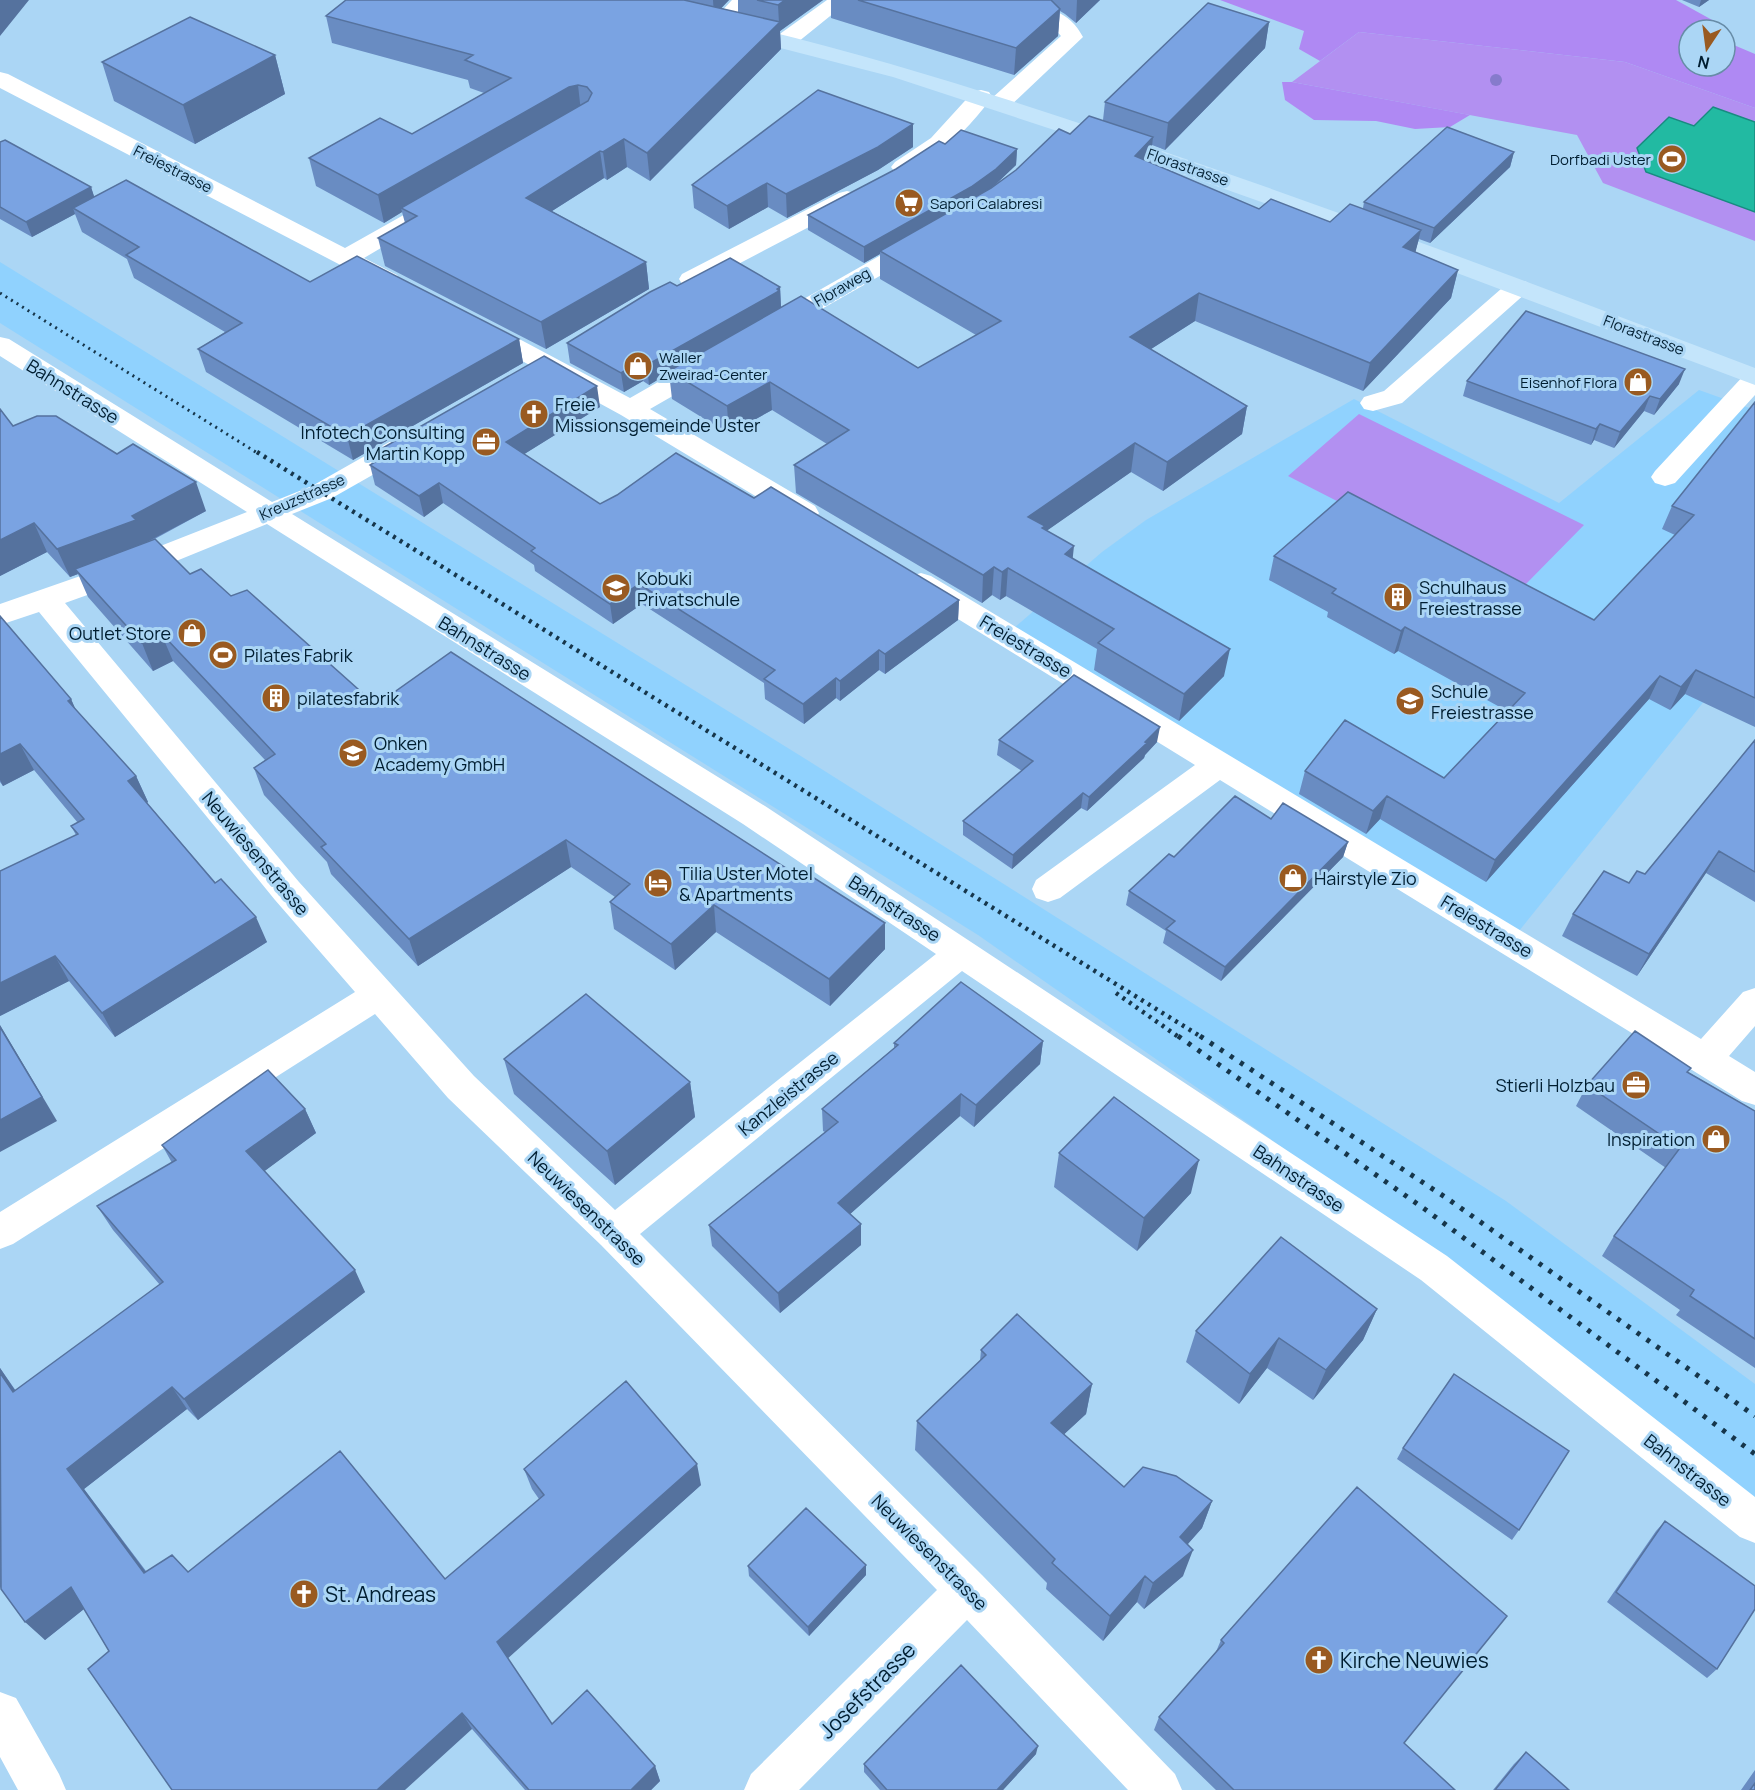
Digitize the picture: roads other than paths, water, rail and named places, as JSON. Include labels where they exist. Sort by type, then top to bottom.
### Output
[{"type":"main road","name":"Florastrasse","points":[[708,23],[873,64],[1071,127],[1344,221],[1755,378]]},
{"type":"street","points":[[785,41],[840,0]]},
{"type":"street","points":[[708,23],[745,1]]},
{"type":"street","points":[[673,289],[877,182],[939,142],[1072,37],[1069,26],[1058,19],[1020,7]]},
{"type":"street","name":"Freiestrasse","points":[[0,79],[410,292]]},
{"type":"street","points":[[1050,147],[1071,127]]},
{"type":"street","points":[[346,258],[439,204]]},
{"type":"street","name":"Floraweg","points":[[630,409],[939,232]]},
{"type":"street","points":[[1373,403],[1393,397],[1518,287]]},
{"type":"street","points":[[463,319],[630,409],[831,529]]},
{"type":"street","name":"Bahnstrasse","points":[[0,345],[266,513],[754,815],[1434,1268],[1755,1523]]},
{"type":"street","points":[[1665,477],[1755,378]]},
{"type":"street","name":"Kreuzstrasse","points":[[0,615],[122,572],[322,492],[433,429]]},
{"type":"street","name":"Freiestrasse","points":[[901,570],[1755,1090]]},
{"type":"street","name":"Neuwiesenstrasse","points":[[45,599],[280,882],[461,1088],[614,1233],[968,1590],[1159,1790]]},
{"type":"street","points":[[1048,889],[1219,764]]},
{"type":"street","name":"Kanzleistrasse","points":[[614,1233],[962,952]]},
{"type":"street","points":[[0,1232],[378,995]]},
{"type":"street","points":[[1704,1060],[1755,1002]]},
{"type":"street","name":"Josefstrasse","points":[[767,1790],[968,1590]]},
{"type":"street","points":[[0,1714],[43,1790]]},
{"type":"railway","points":[[0,293],[259,454]]},
{"type":"railway","points":[[257,452],[1203,1038]]},
{"type":"railway","points":[[1116,993],[1180,1038]]},
{"type":"railway","points":[[1178,1036],[1426,1210],[1755,1454]]},
{"type":"railway","points":[[1200,1036],[1448,1199],[1755,1416]]},
{"type":"place","name":"Dorfbadi Uster","points":[[1672,159]]},
{"type":"place","name":"Sapori Calabresi","points":[[909,203]]},
{"type":"place","name":"Waller Zweirad-Center","points":[[638,366]]},
{"type":"place","name":"Eisenhof Flora","points":[[1638,382]]},
{"type":"place","name":"Freie Missionsgemeinde Uster","points":[[534,414]]},
{"type":"place","name":"Infotech Consulting Martin Kopp","points":[[486,442]]},
{"type":"place","name":"Kobuki Privatschule","points":[[616,588]]},
{"type":"place","name":"Schulhaus Freiestrasse","points":[[1398,597]]},
{"type":"place","name":"Outlet Store","points":[[192,633]]},
{"type":"place","name":"Pilates Fabrik","points":[[223,655]]},
{"type":"place","name":"pilatesfabrik","points":[[276,698]]},
{"type":"place","name":"Schule Freiestrasse","points":[[1410,701]]},
{"type":"place","name":"Onken Academy GmbH","points":[[353,753]]},
{"type":"place","name":"Hairstyle Zio","points":[[1293,878]]},
{"type":"place","name":"Tilia Uster Motel & Apartments","points":[[658,883]]},
{"type":"place","name":"Stierli Holzbau","points":[[1636,1085]]},
{"type":"place","name":"Inspiration","points":[[1716,1139]]},
{"type":"place","name":"St. Andreas","points":[[304,1594]]},
{"type":"place","name":"Kirche Neuwies","points":[[1319,1660]]}]
